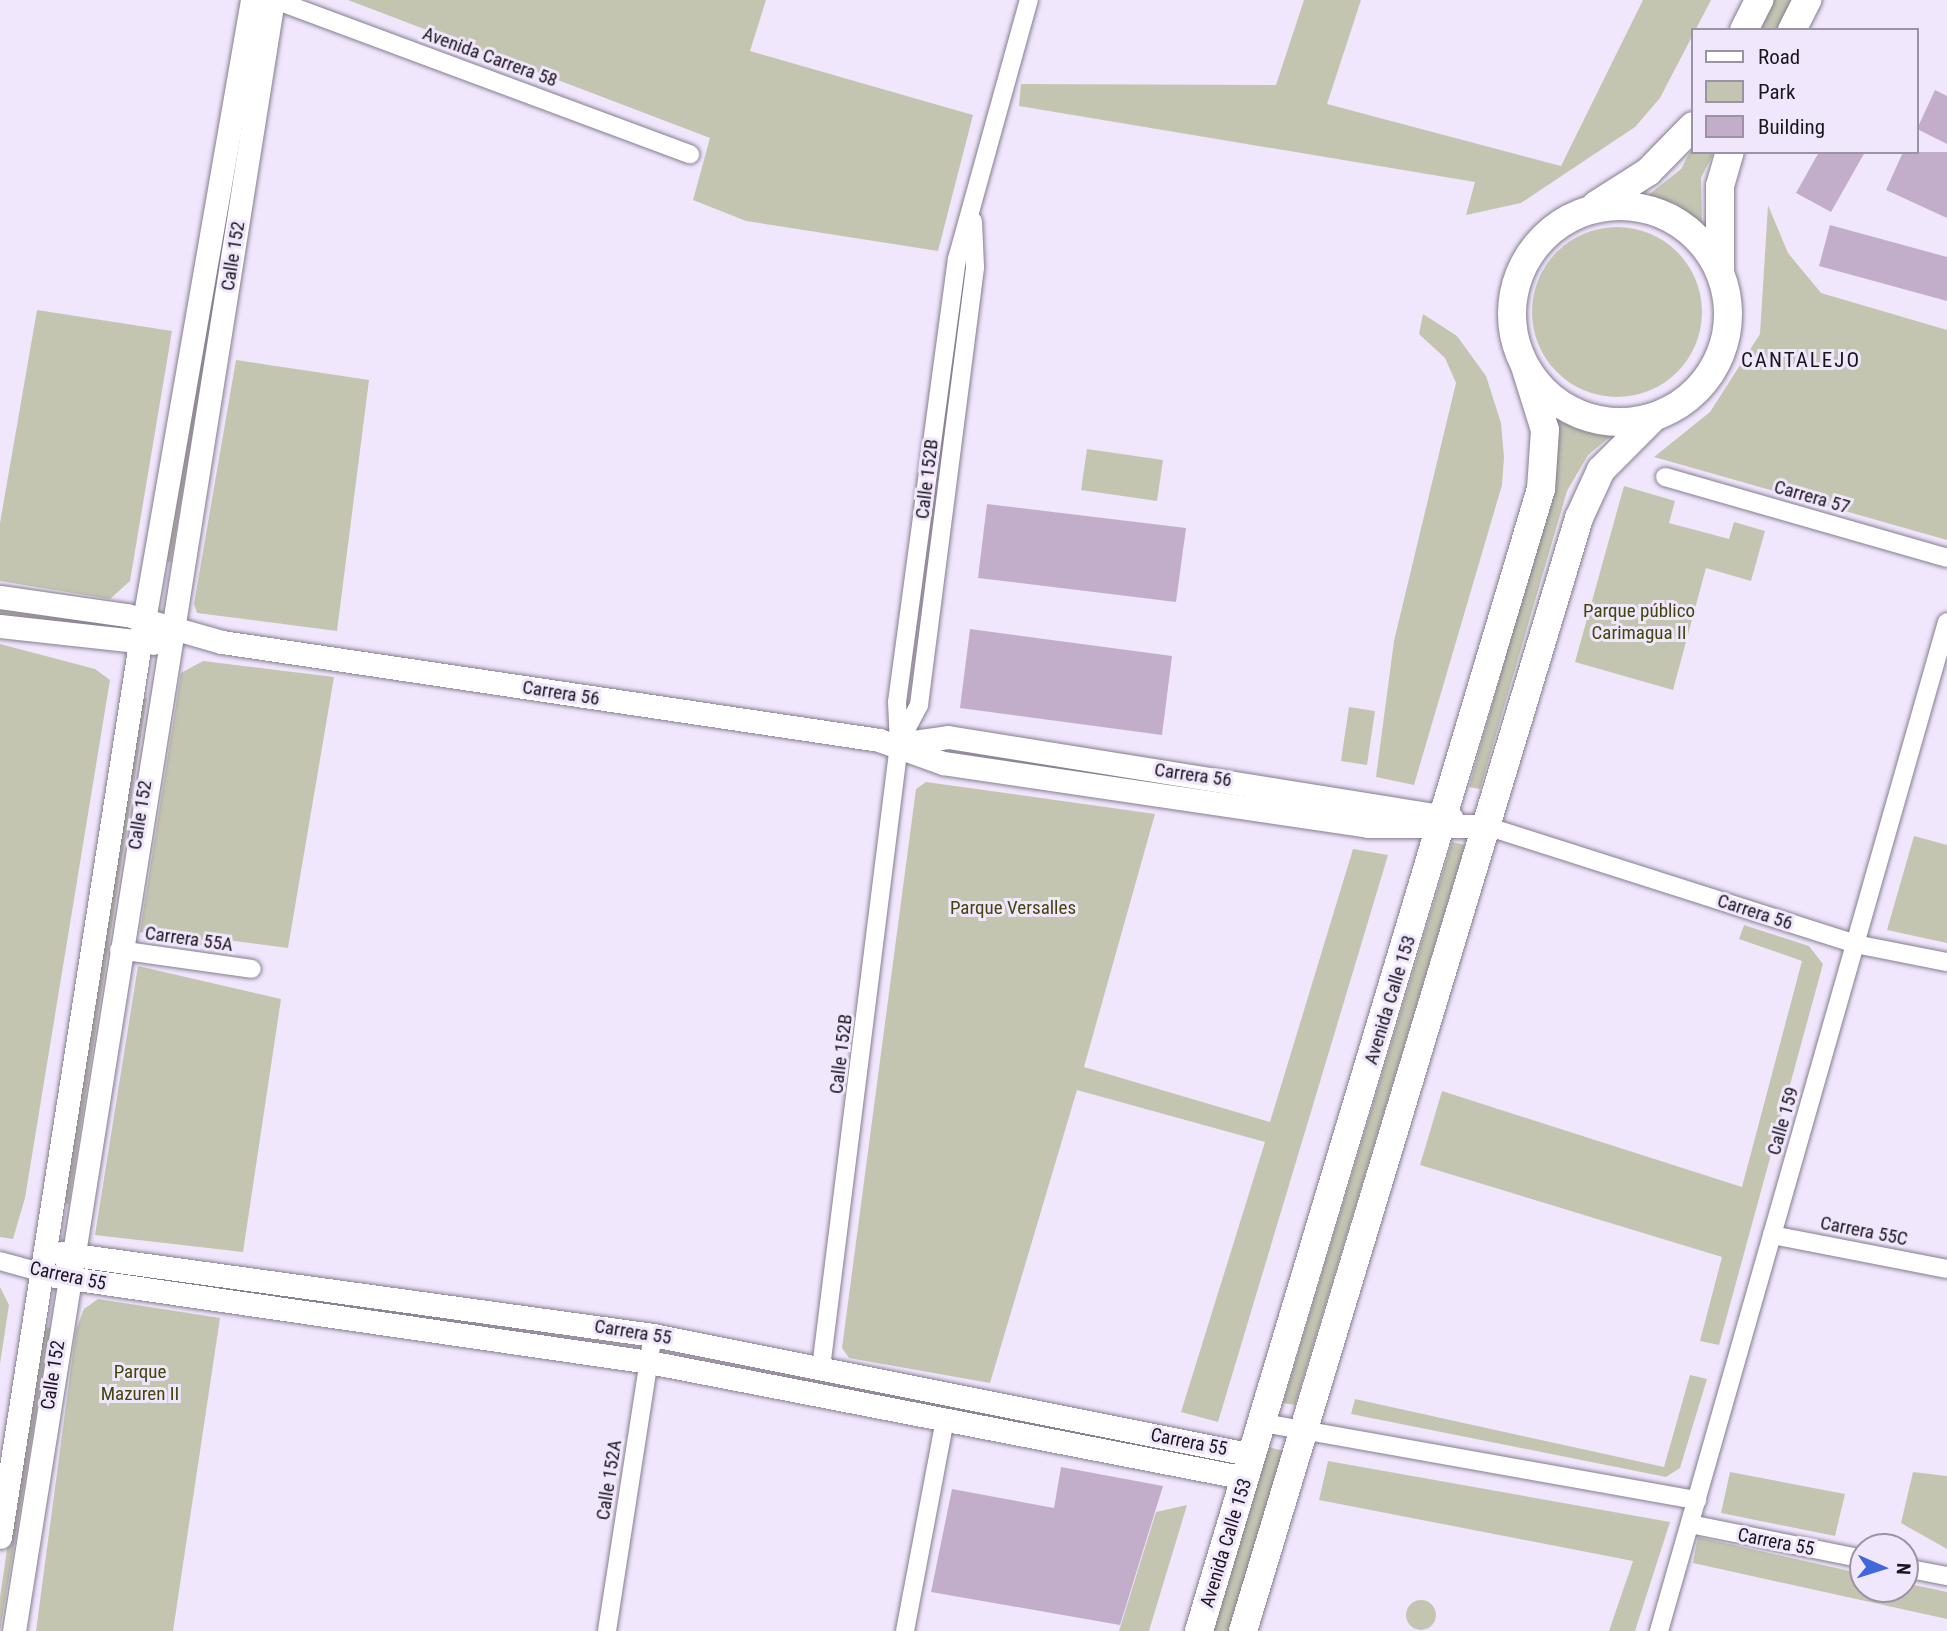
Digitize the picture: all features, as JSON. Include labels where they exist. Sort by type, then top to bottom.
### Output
[{"type":"main road","points":[[1745,28],[1759,0]]},
{"type":"main road","points":[[1792,28],[1807,0]]},
{"type":"main road","points":[[1654,417],[1618,422],[1581,415],[1549,396],[1525,366],[1512,322],[1519,274],[1546,233],[1648,172],[1692,127]]},
{"type":"main road","points":[[1243,1631],[1591,486],[1613,454],[1654,417],[1684,401],[1717,361],[1728,310],[1721,276],[1718,209],[1730,154]]},
{"type":"main road","points":[[1585,211],[1632,206],[1676,221],[1710,255],[1721,276]]},
{"type":"main road","name":"Avenida Calle 153","points":[[1199,1631],[1443,821],[1545,467],[1545,430],[1525,366]]},
{"type":"street","name":"Calle 152","points":[[0,1537],[140,643],[252,0]]},
{"type":"street","name":"Calle 152","points":[[14,1631],[169,635],[274,0]]},
{"type":"street","name":"Avenida Carrera 58","points":[[274,0],[690,154]]},
{"type":"street","name":"Calle 152B","points":[[821,1368],[899,744],[919,705],[975,267],[973,213],[1029,0]]},
{"type":"street","name":"Carrera 57","points":[[1665,477],[1947,558]]},
{"type":"street","name":"Carrera 56","points":[[0,597],[144,620],[169,635]]},
{"type":"street","name":"Calle 159","points":[[1659,1631],[1947,622]]},
{"type":"street","name":"Carrera 56","points":[[0,626],[140,643],[169,635],[899,744],[948,737],[1486,826],[1855,944],[1947,962]]},
{"type":"street","name":"Carrera 55A","points":[[120,950],[253,969]]},
{"type":"street","name":"Carrera 55C","points":[[1772,1235],[1947,1269]]},
{"type":"street","name":"Carrera 55","points":[[4,1262],[41,1264],[72,1251],[653,1335],[1167,1438],[1250,1467]]},
{"type":"street","name":"Carrera 55","points":[[41,1264],[68,1280],[649,1362],[1162,1462],[1250,1467]]},
{"type":"street","name":"Calle 152A","points":[[607,1631],[653,1335]]},
{"type":"street","points":[[905,1631],[945,1420]]},
{"type":"street","points":[[1263,1423],[1697,1500]]},
{"type":"street","points":[[1162,1462],[1167,1438]]},
{"type":"street","name":"Carrera 55","points":[[1690,1524],[1849,1556]]},
{"type":"street","points":[[1919,1571],[1947,1576]]},
{"type":"green space","points":[[348,0],[766,0],[750,51],[973,115],[938,251],[746,221],[693,200],[710,138]]},
{"type":"green space","points":[[1304,0],[1361,0],[1327,104],[1561,166],[1643,0],[1711,0],[1696,28],[1692,28],[1692,37],[1660,98],[1635,127],[1521,203],[1466,215],[1475,182],[1019,106],[1021,84],[1276,85]]},
{"type":"green space","points":[[1771,0],[1792,0],[1778,28],[1756,28]]},
{"type":"green space","points":[[251,30],[259,35],[171,562],[164,562]]},
{"type":"green space","points":[[1692,148],[1692,154],[1713,154],[1701,178],[1702,223],[1674,203],[1646,197],[1681,169]]},
{"type":"green space","points":[[1768,205],[1788,253],[1821,293],[1947,330],[1947,540],[1654,457],[1710,412],[1760,334]]},
{"type":"green space","points":[[1617,227],[1650,233],[1677,252],[1696,279],[1702,312],[1696,345],[1677,372],[1650,391],[1617,397],[1584,391],[1557,372],[1538,345],[1532,312],[1538,279],[1557,252],[1584,233]]},
{"type":"green space","points":[[37,310],[172,331],[130,581],[110,599],[0,581],[0,523]]},
{"type":"green space","points":[[1423,314],[1457,336],[1486,376],[1501,423],[1504,457],[1502,485],[1414,785],[1376,777],[1394,641],[1456,383],[1445,358],[1419,334]]},
{"type":"green space","points":[[236,360],[369,380],[337,631],[197,613],[194,604]]},
{"type":"green space","points":[[1553,413],[1613,434],[1588,455],[1567,491],[1480,789],[1469,787],[1556,477]]},
{"type":"green space","points":[[1087,449],[1163,460],[1157,501],[1081,490]]},
{"type":"green space","name":"Parque público Carimagua II","points":[[1624,486],[1675,501],[1669,523],[1729,539],[1734,522],[1765,531],[1751,581],[1706,568],[1673,690],[1575,662]]},
{"type":"green space","points":[[0,604],[102,619],[101,631],[0,615]]},
{"type":"green space","points":[[0,644],[95,669],[110,680],[25,1198],[13,1239],[0,1237]]},
{"type":"green space","points":[[203,661],[334,677],[288,948],[227,940],[224,950],[140,932],[181,673]]},
{"type":"green space","points":[[139,698],[147,698],[69,1204],[59,1203]]},
{"type":"green space","points":[[1349,707],[1375,711],[1367,765],[1341,761]]},
{"type":"green space","name":"Parque Versalles","points":[[926,782],[1155,814],[1084,1067],[1270,1122],[1353,849],[1388,855],[1218,1422],[1181,1412],[1265,1142],[1077,1090],[990,1383],[849,1358],[842,1348],[916,789]]},
{"type":"green space","points":[[1914,836],[1947,845],[1947,943],[1887,930]]},
{"type":"green space","points":[[1452,842],[1465,845],[1295,1405],[1283,1403]]},
{"type":"green space","points":[[1744,925],[1809,946],[1823,964],[1719,1345],[1700,1341],[1722,1257],[1420,1165],[1442,1091],[1742,1187],[1802,961],[1739,939]]},
{"type":"green space","points":[[138,966],[281,999],[243,1252],[95,1235]]},
{"type":"green space","points":[[0,1287],[9,1305],[0,1364]]},
{"type":"green space","name":"Parque Mazuren II","points":[[98,1299],[220,1318],[173,1631],[36,1631],[76,1330],[84,1309]]},
{"type":"green space","points":[[40,1326],[50,1328],[0,1631],[0,1597]]},
{"type":"green space","points":[[1690,1375],[1707,1379],[1680,1468],[1666,1477],[1351,1414],[1355,1399],[1664,1467]]},
{"type":"green space","points":[[1269,1447],[1283,1451],[1229,1631],[1213,1631]]},
{"type":"green space","points":[[1328,1461],[1670,1522],[1635,1631],[1609,1631],[1633,1561],[1319,1500]]},
{"type":"green space","points":[[1730,1472],[1845,1494],[1835,1536],[1721,1513]]},
{"type":"green space","points":[[1913,1472],[1947,1476],[1947,1549],[1901,1523]]},
{"type":"green space","points":[[1187,1505],[1149,1631],[1119,1631],[1156,1512]]},
{"type":"green space","points":[[1698,1537],[1849,1571],[1849,1597],[1693,1563]]},
{"type":"green space","points":[[1919,1586],[1947,1592],[1947,1619],[1874,1603],[1919,1603]]},
{"type":"green space","points":[[1421,1600],[1432,1604],[1436,1615],[1432,1626],[1421,1630],[1410,1626],[1406,1615],[1410,1604]]},
{"type":"building","points":[[1935,90],[1947,96],[1947,144],[1919,130]]},
{"type":"building","points":[[1947,152],[1947,218],[1886,190],[1902,154]]},
{"type":"building","points":[[1818,154],[1864,154],[1831,212],[1796,193]]},
{"type":"building","points":[[1830,225],[1947,257],[1947,301],[1819,266]]},
{"type":"building","points":[[987,504],[1186,528],[1176,602],[978,578]]},
{"type":"building","points":[[970,629],[1172,656],[1162,735],[960,708]]},
{"type":"building","points":[[1061,1467],[1163,1486],[1120,1625],[931,1592],[952,1489],[1054,1508]]},
{"type":"district","name":"CANTALEJO","points":[[1801,360]]}]
